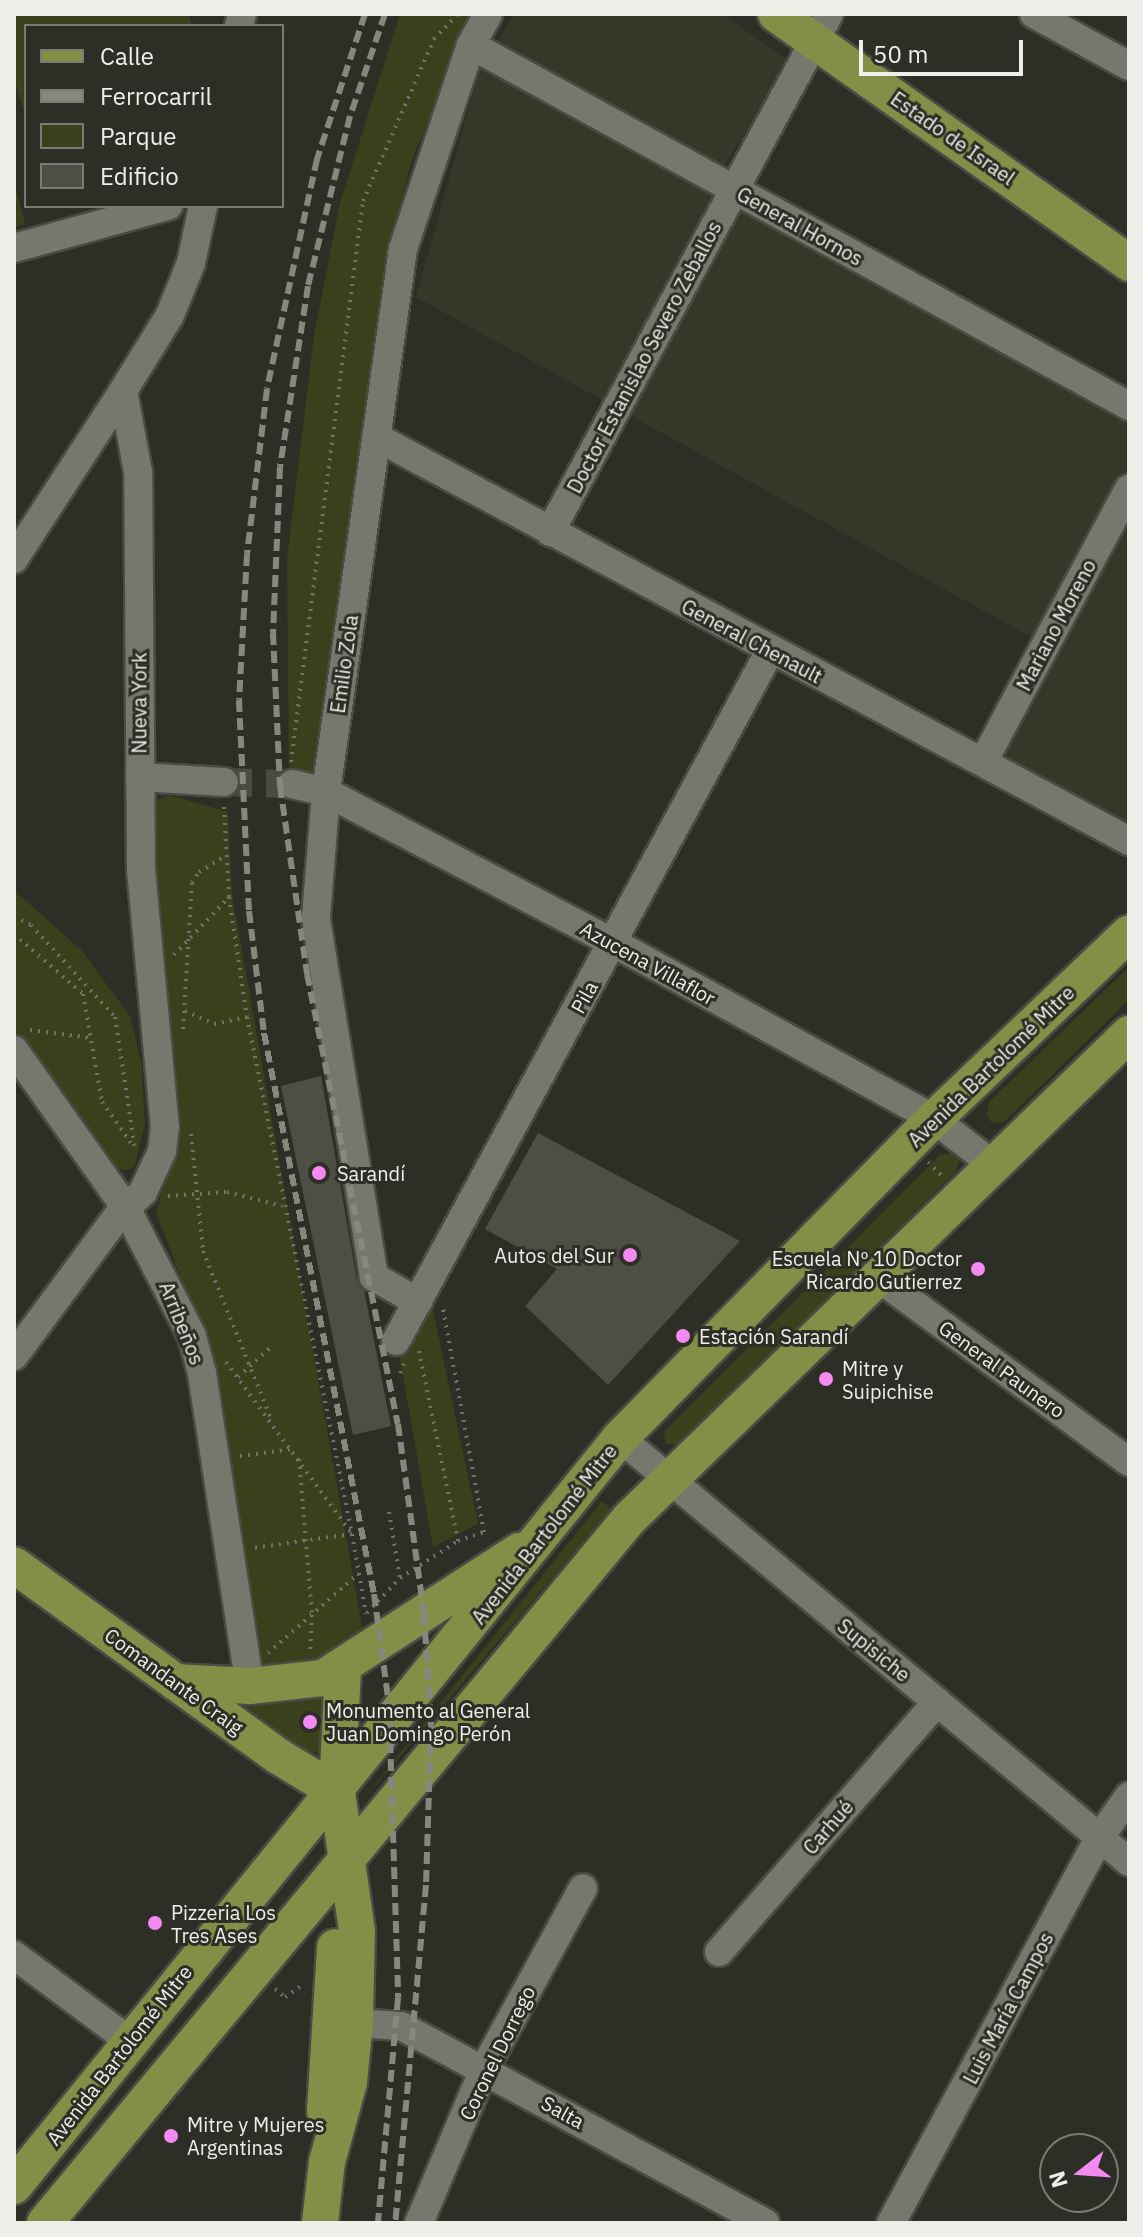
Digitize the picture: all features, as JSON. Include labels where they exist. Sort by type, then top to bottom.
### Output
[{"type":"main road","name":"Estado de Israel","points":[[776,14],[822,27],[1129,263]]},
{"type":"main road","name":"Avenida Bartolomé Mitre","points":[[14,2186],[337,1792],[620,1438],[921,1131],[1129,933]]},
{"type":"main road","points":[[45,2223],[347,1858],[667,1479],[1129,1034]]},
{"type":"main road","points":[[175,1682],[249,1673],[323,1678],[332,1657],[542,1536]]},
{"type":"main road","name":"Comandante Craig","points":[[14,1565],[175,1682],[337,1792]]},
{"type":"main road","points":[[327,2162],[349,2082],[355,2023],[357,1931],[337,1792],[332,1657]]},
{"type":"main road","points":[[320,2223],[327,2162],[327,2026],[347,1858]]},
{"type":"street","name":"Emilio Zola","points":[[423,1292],[374,1277],[317,941],[326,792],[408,224],[471,45],[488,14]]},
{"type":"street","points":[[1034,14],[1129,66]]},
{"type":"street","name":"Doctor Estanislao Severo Zeballos","points":[[550,532],[610,429],[630,375],[822,27]]},
{"type":"street","name":"General Hornos","points":[[471,45],[1129,406]]},
{"type":"street","points":[[14,248],[161,208]]},
{"type":"street","points":[[14,559],[170,315],[191,263],[203,208]]},
{"type":"street","name":"Nueva York","points":[[14,1356],[134,1200],[162,1151],[165,1128],[152,990],[140,777],[138,472],[123,391]]},
{"type":"street","name":"General Chenault","points":[[376,437],[1129,841]]},
{"type":"street","name":"Mariano Moreno","points":[[983,762],[1129,488]]},
{"type":"street","name":"Pila","points":[[406,1340],[423,1292],[770,651]]},
{"type":"street","points":[[140,777],[224,782]]},
{"type":"street","name":"Azucena Villaflor","points":[[292,784],[326,792],[614,943],[921,1131],[992,1164]]},
{"type":"street","name":"Arribeños","points":[[19,1040],[134,1200],[192,1336],[216,1460],[249,1673]]},
{"type":"street","name":"General Paunero","points":[[876,1276],[1129,1462]]},
{"type":"street","name":"Supisiche","points":[[620,1438],[1129,1862]]},
{"type":"street","name":"Carhué","points":[[719,1952],[937,1702]]},
{"type":"street","name":"Luis María Campos","points":[[891,2223],[1100,1837],[1129,1796]]},
{"type":"street","name":"Coronel Dorrego","points":[[419,2223],[484,2069],[583,1888]]},
{"type":"street","points":[[14,1955],[130,2041]]},
{"type":"street","name":"Salta","points":[[355,2023],[401,2026],[765,2223]]},
{"type":"path","points":[[292,784],[290,744],[363,201],[434,39],[458,14]]},
{"type":"path","points":[[224,782],[229,897],[247,1017],[282,1206],[352,1534],[366,1614]]},
{"type":"path","points":[[181,1043],[191,937],[192,883],[199,872],[226,856]]},
{"type":"path","points":[[229,897],[191,937],[152,990],[184,1011],[214,1024],[247,1017]]},
{"type":"path","points":[[14,917],[31,925],[91,985],[115,1017],[135,1148],[134,1200],[197,1191],[227,1192],[282,1206]]},
{"type":"path","points":[[14,934],[79,989],[102,1102],[135,1148]]},
{"type":"path","points":[[19,1040],[91,1038]]},
{"type":"path","points":[[921,1131],[961,1195]]},
{"type":"path","points":[[191,1132],[203,1251],[272,1421]]},
{"type":"path","points":[[355,1622],[400,1578],[458,1541],[484,1532],[442,1307],[423,1292]]},
{"type":"path","points":[[406,1340],[458,1541]]},
{"type":"path","points":[[238,1377],[271,1347]]},
{"type":"path","points":[[220,1353],[293,1449],[352,1534]]},
{"type":"path","points":[[216,1460],[293,1449]]},
{"type":"path","points":[[298,1456],[312,1615],[310,1652]]},
{"type":"path","points":[[389,1512],[400,1578]]},
{"type":"path","points":[[231,1552],[352,1534]]},
{"type":"path","points":[[249,1673],[359,1573]]},
{"type":"path","points":[[299,1658],[310,1652],[332,1657]]},
{"type":"shaded area","points":[[515,14],[722,14],[791,62],[707,192],[1129,416],[1129,837],[991,762],[1044,644],[416,297],[481,65]]},
{"type":"green space","points":[[14,14],[189,14],[192,24],[24,24],[24,113],[14,76]]},
{"type":"green space","points":[[400,14],[473,14],[412,160],[391,241],[320,773],[289,770],[287,559],[314,335],[340,203]]},
{"type":"green space","points":[[14,182],[25,224],[14,227]]},
{"type":"green space","points":[[169,795],[228,812],[232,895],[363,1632],[358,1640],[276,1675],[263,1670],[222,1401],[202,1333],[156,1212],[176,1147],[152,813],[157,800]]},
{"type":"green space","points":[[14,890],[81,950],[130,1016],[141,1061],[145,1124],[134,1167],[124,1170],[108,1165],[14,1032]]},
{"type":"green space","points":[[1129,967],[1129,1000],[1004,1122],[992,1123],[987,1116],[989,1102]]},
{"type":"green space","points":[[956,1152],[960,1158],[956,1171],[681,1444],[666,1444],[664,1432],[940,1155]]},
{"type":"green space","points":[[430,1296],[478,1524],[433,1547],[399,1353]]},
{"type":"green space","points":[[602,1501],[611,1509],[353,1812]]},
{"type":"green space","points":[[328,1687],[329,1755],[295,1748],[228,1704]]},
{"type":"building","points":[[321,1076],[357,1280],[364,1290],[391,1426],[353,1435],[281,1086]]},
{"type":"building","name":"Autos del Sur","points":[[538,1133],[740,1241],[608,1385],[525,1306],[557,1269],[485,1229]]},
{"type":"tunnel","points":[[224,782],[292,784]]},
{"type":"railway","points":[[365,14],[317,159],[267,389],[247,554],[239,700],[249,911],[264,1033],[374,1594],[389,1705],[398,1998],[378,2223]]},
{"type":"railway","points":[[385,14],[350,116],[308,286],[280,467],[273,633],[280,786],[307,974],[398,1424],[424,1614],[431,1726],[426,1885],[395,2223]]},
{"type":"place","name":"Sarandí","points":[[319,1173]]},
{"type":"place","name":"Autos del Sur","points":[[630,1255]]},
{"type":"place","name":"Escuela Nº 10 Doctor Ricardo Gutierrez","points":[[978,1269]]},
{"type":"place","name":"Estación Sarandí","points":[[683,1336]]},
{"type":"place","name":"Mitre y Suipichise","points":[[826,1379]]},
{"type":"place","name":"Monumento al General Juan Domingo Perón","points":[[310,1722]]},
{"type":"place","name":"Pizzeria Los Tres Ases","points":[[155,1923]]},
{"type":"place","name":"Mitre y Mujeres Argentinas","points":[[171,2136]]}]
